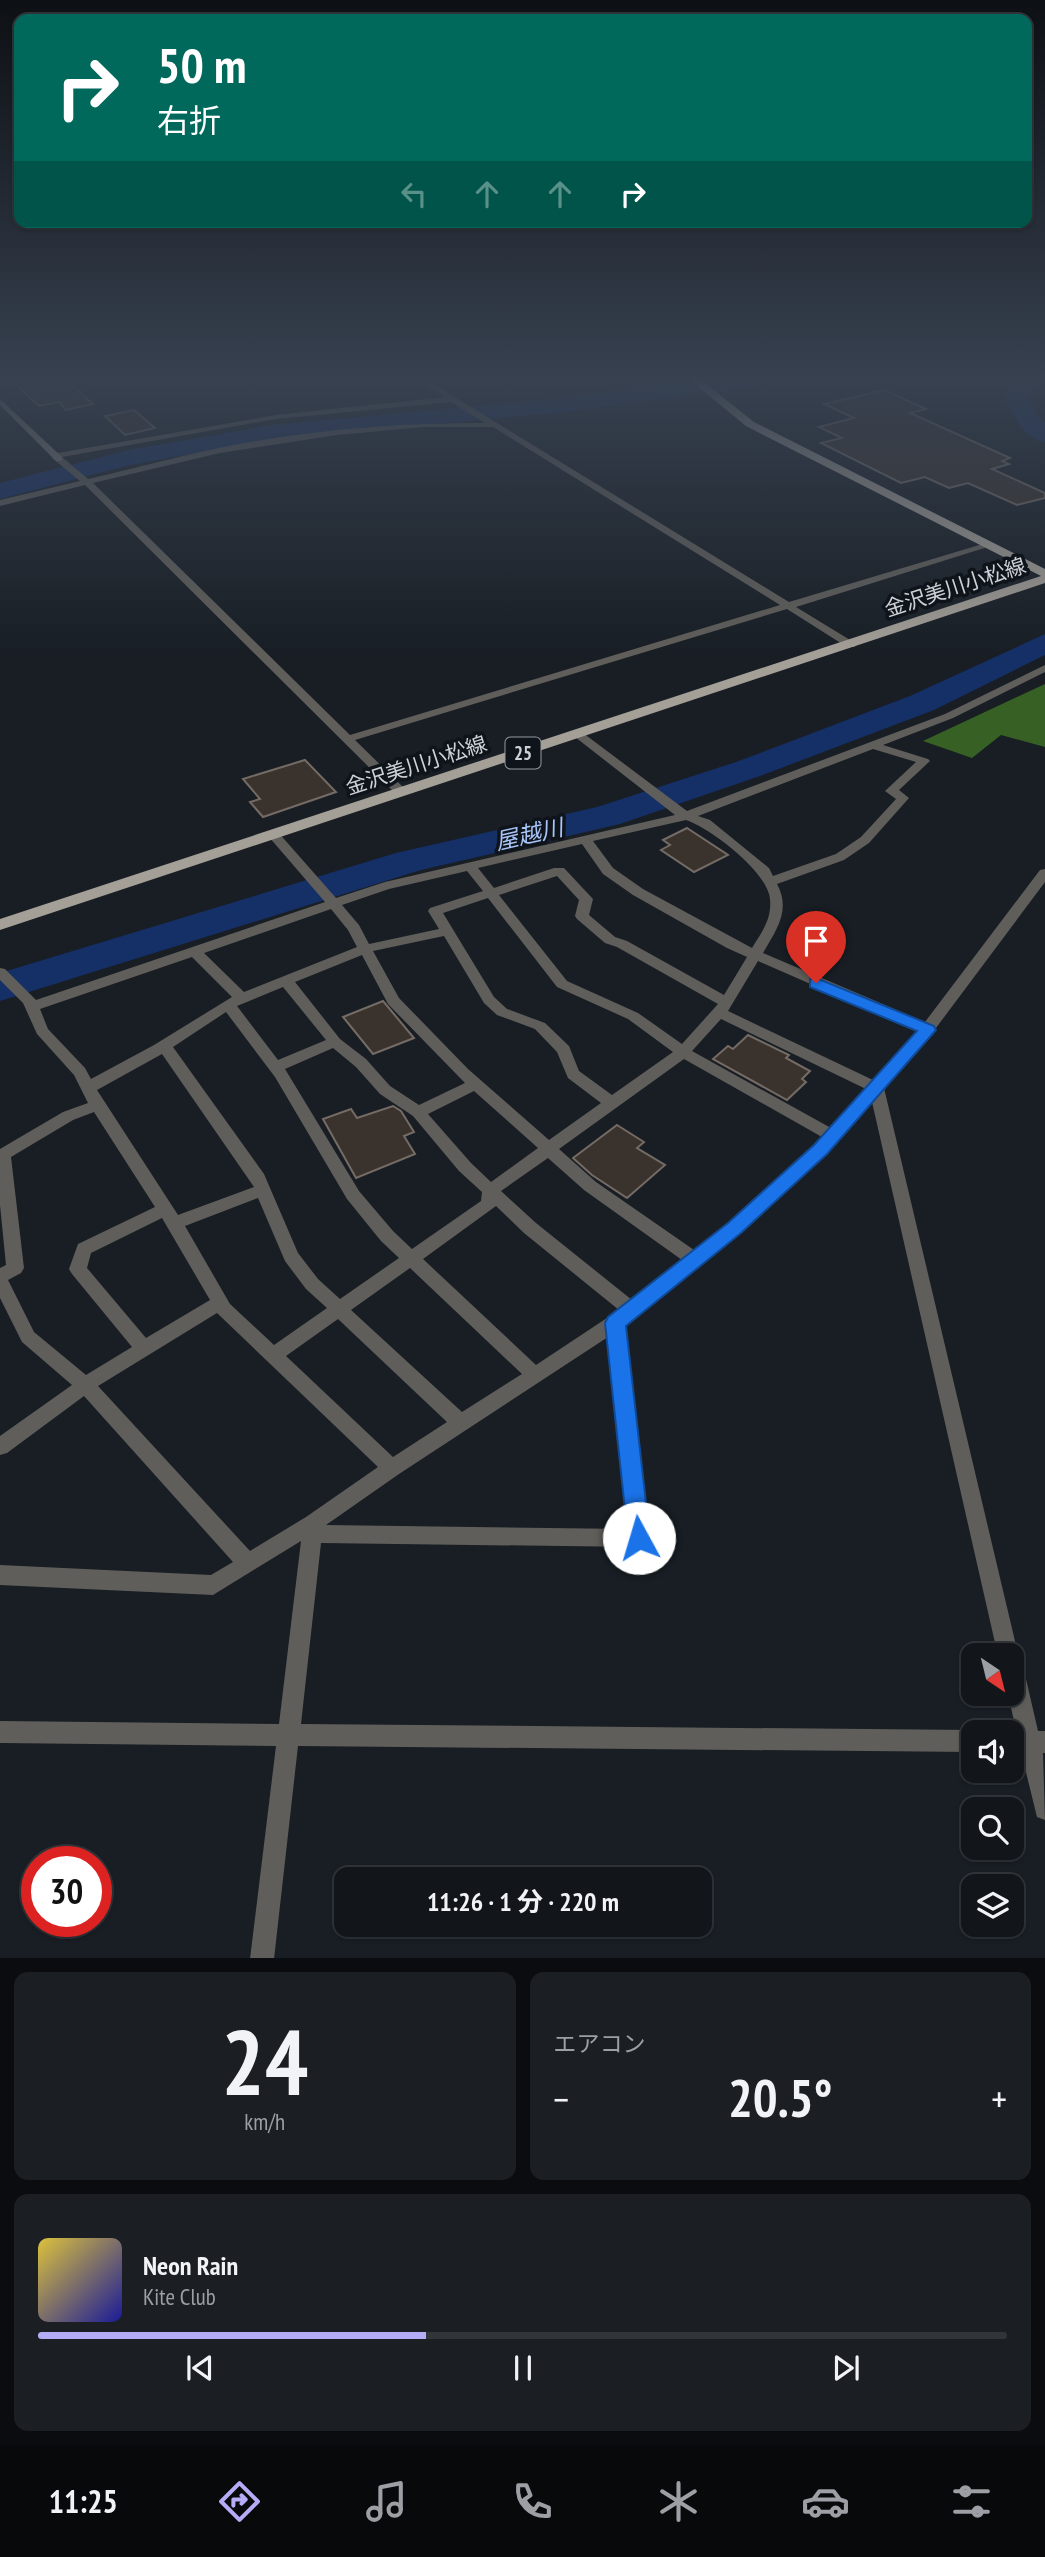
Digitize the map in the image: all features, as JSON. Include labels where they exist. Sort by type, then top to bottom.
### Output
[{"type":"main road","name":"金沢美川小松線","points":[[842,471],[989,545],[1045,577]]},
{"type":"main road","name":"金沢美川小松線","points":[[0,925],[851,645],[1045,577]]},
{"type":"street","points":[[74,471],[401,792]]},
{"type":"street","points":[[0,503],[127,471]]},
{"type":"street","points":[[569,471],[851,645]]},
{"type":"street","points":[[348,738],[989,545]]},
{"type":"street","points":[[31,1003],[195,952],[331,902],[385,886],[585,840],[683,814],[875,746],[949,716],[1045,667]]},
{"type":"street","points":[[490,1191],[683,1052],[723,1008],[776,919],[777,896],[772,881],[706,823],[683,814],[579,735]]},
{"type":"street","points":[[772,881],[840,857],[865,840],[903,798],[891,791],[924,761],[875,746]]},
{"type":"street","points":[[274,834],[354,928],[393,1001],[475,1084],[590,1186],[695,1261]]},
{"type":"street","points":[[585,840],[608,871],[638,892],[756,956],[928,1030]]},
{"type":"street","points":[[470,866],[535,953],[562,984],[633,1016],[683,1052],[833,1136]]},
{"type":"street","points":[[612,1103],[573,1074],[564,1050],[540,1026],[502,1012],[489,1000],[445,932],[435,911],[559,871],[586,899],[582,916],[610,940],[723,1008],[876,1088],[1006,1643]]},
{"type":"street","points":[[0,1575],[213,1585],[247,1563],[312,1529],[392,1468],[615,1323],[734,1228],[833,1136],[928,1030],[1045,873]]},
{"type":"street","points":[[88,1088],[235,1001],[365,949],[445,932]]},
{"type":"street","points":[[195,952],[235,1001],[353,1195],[387,1236],[535,1375]]},
{"type":"street","points":[[0,972],[31,1003],[42,1031],[80,1072],[97,1105],[170,1216],[220,1302],[392,1468]]},
{"type":"street","points":[[286,981],[335,1042],[361,1063],[385,1090],[418,1112],[465,1167],[490,1191],[530,1228],[632,1310]]},
{"type":"street","points":[[276,1067],[335,1042]]},
{"type":"street","points":[[164,1045],[217,1117],[263,1190],[291,1256],[312,1284],[461,1423]]},
{"type":"street","points":[[418,1112],[475,1084]]},
{"type":"street","points":[[97,1105],[68,1116],[1,1156],[15,1268],[0,1279],[29,1337],[85,1385],[247,1563]]},
{"type":"street","points":[[144,1349],[78,1269],[84,1249],[170,1216],[263,1190]]},
{"type":"street","points":[[273,1355],[489,1204],[490,1191]]},
{"type":"street","points":[[0,1447],[85,1385],[220,1302]]},
{"type":"street","points":[[312,1529],[639,1538],[615,1323]]},
{"type":"street","points":[[262,1958],[312,1529]]},
{"type":"street","points":[[1021,1706],[1045,1809]]},
{"type":"street","points":[[0,1732],[961,1741]]},
{"type":"green space","points":[[1045,684],[1045,747],[1001,735],[972,758],[923,741]]},
{"type":"building","points":[[878,471],[997,471],[1045,493],[1045,498],[1017,505],[968,483],[949,488],[925,477],[901,483]]},
{"type":"building","points":[[305,760],[336,792],[263,817],[250,802],[260,799],[243,779]]},
{"type":"building","points":[[687,828],[728,855],[694,872],[661,850],[670,845],[663,840]]},
{"type":"building","points":[[383,1001],[414,1038],[373,1054],[343,1017]]},
{"type":"building","points":[[748,1035],[789,1055],[786,1058],[810,1071],[802,1079],[806,1082],[787,1100],[713,1059],[728,1046],[733,1049]]},
{"type":"building","points":[[393,1106],[401,1111],[414,1132],[404,1136],[415,1154],[356,1178],[323,1119],[351,1109],[357,1118]]},
{"type":"building","points":[[617,1125],[644,1142],[637,1148],[665,1165],[627,1198],[592,1175],[573,1158]]},
{"type":"waterway","points":[[0,491],[77,471]]},
{"type":"waterway","name":"屋越川","points":[[0,987],[410,861],[607,816],[748,769],[922,703],[1045,643]]},
{"type":"route","points":[[639,1538],[615,1323],[734,1228],[821,1149],[928,1030],[816,983]]}]
